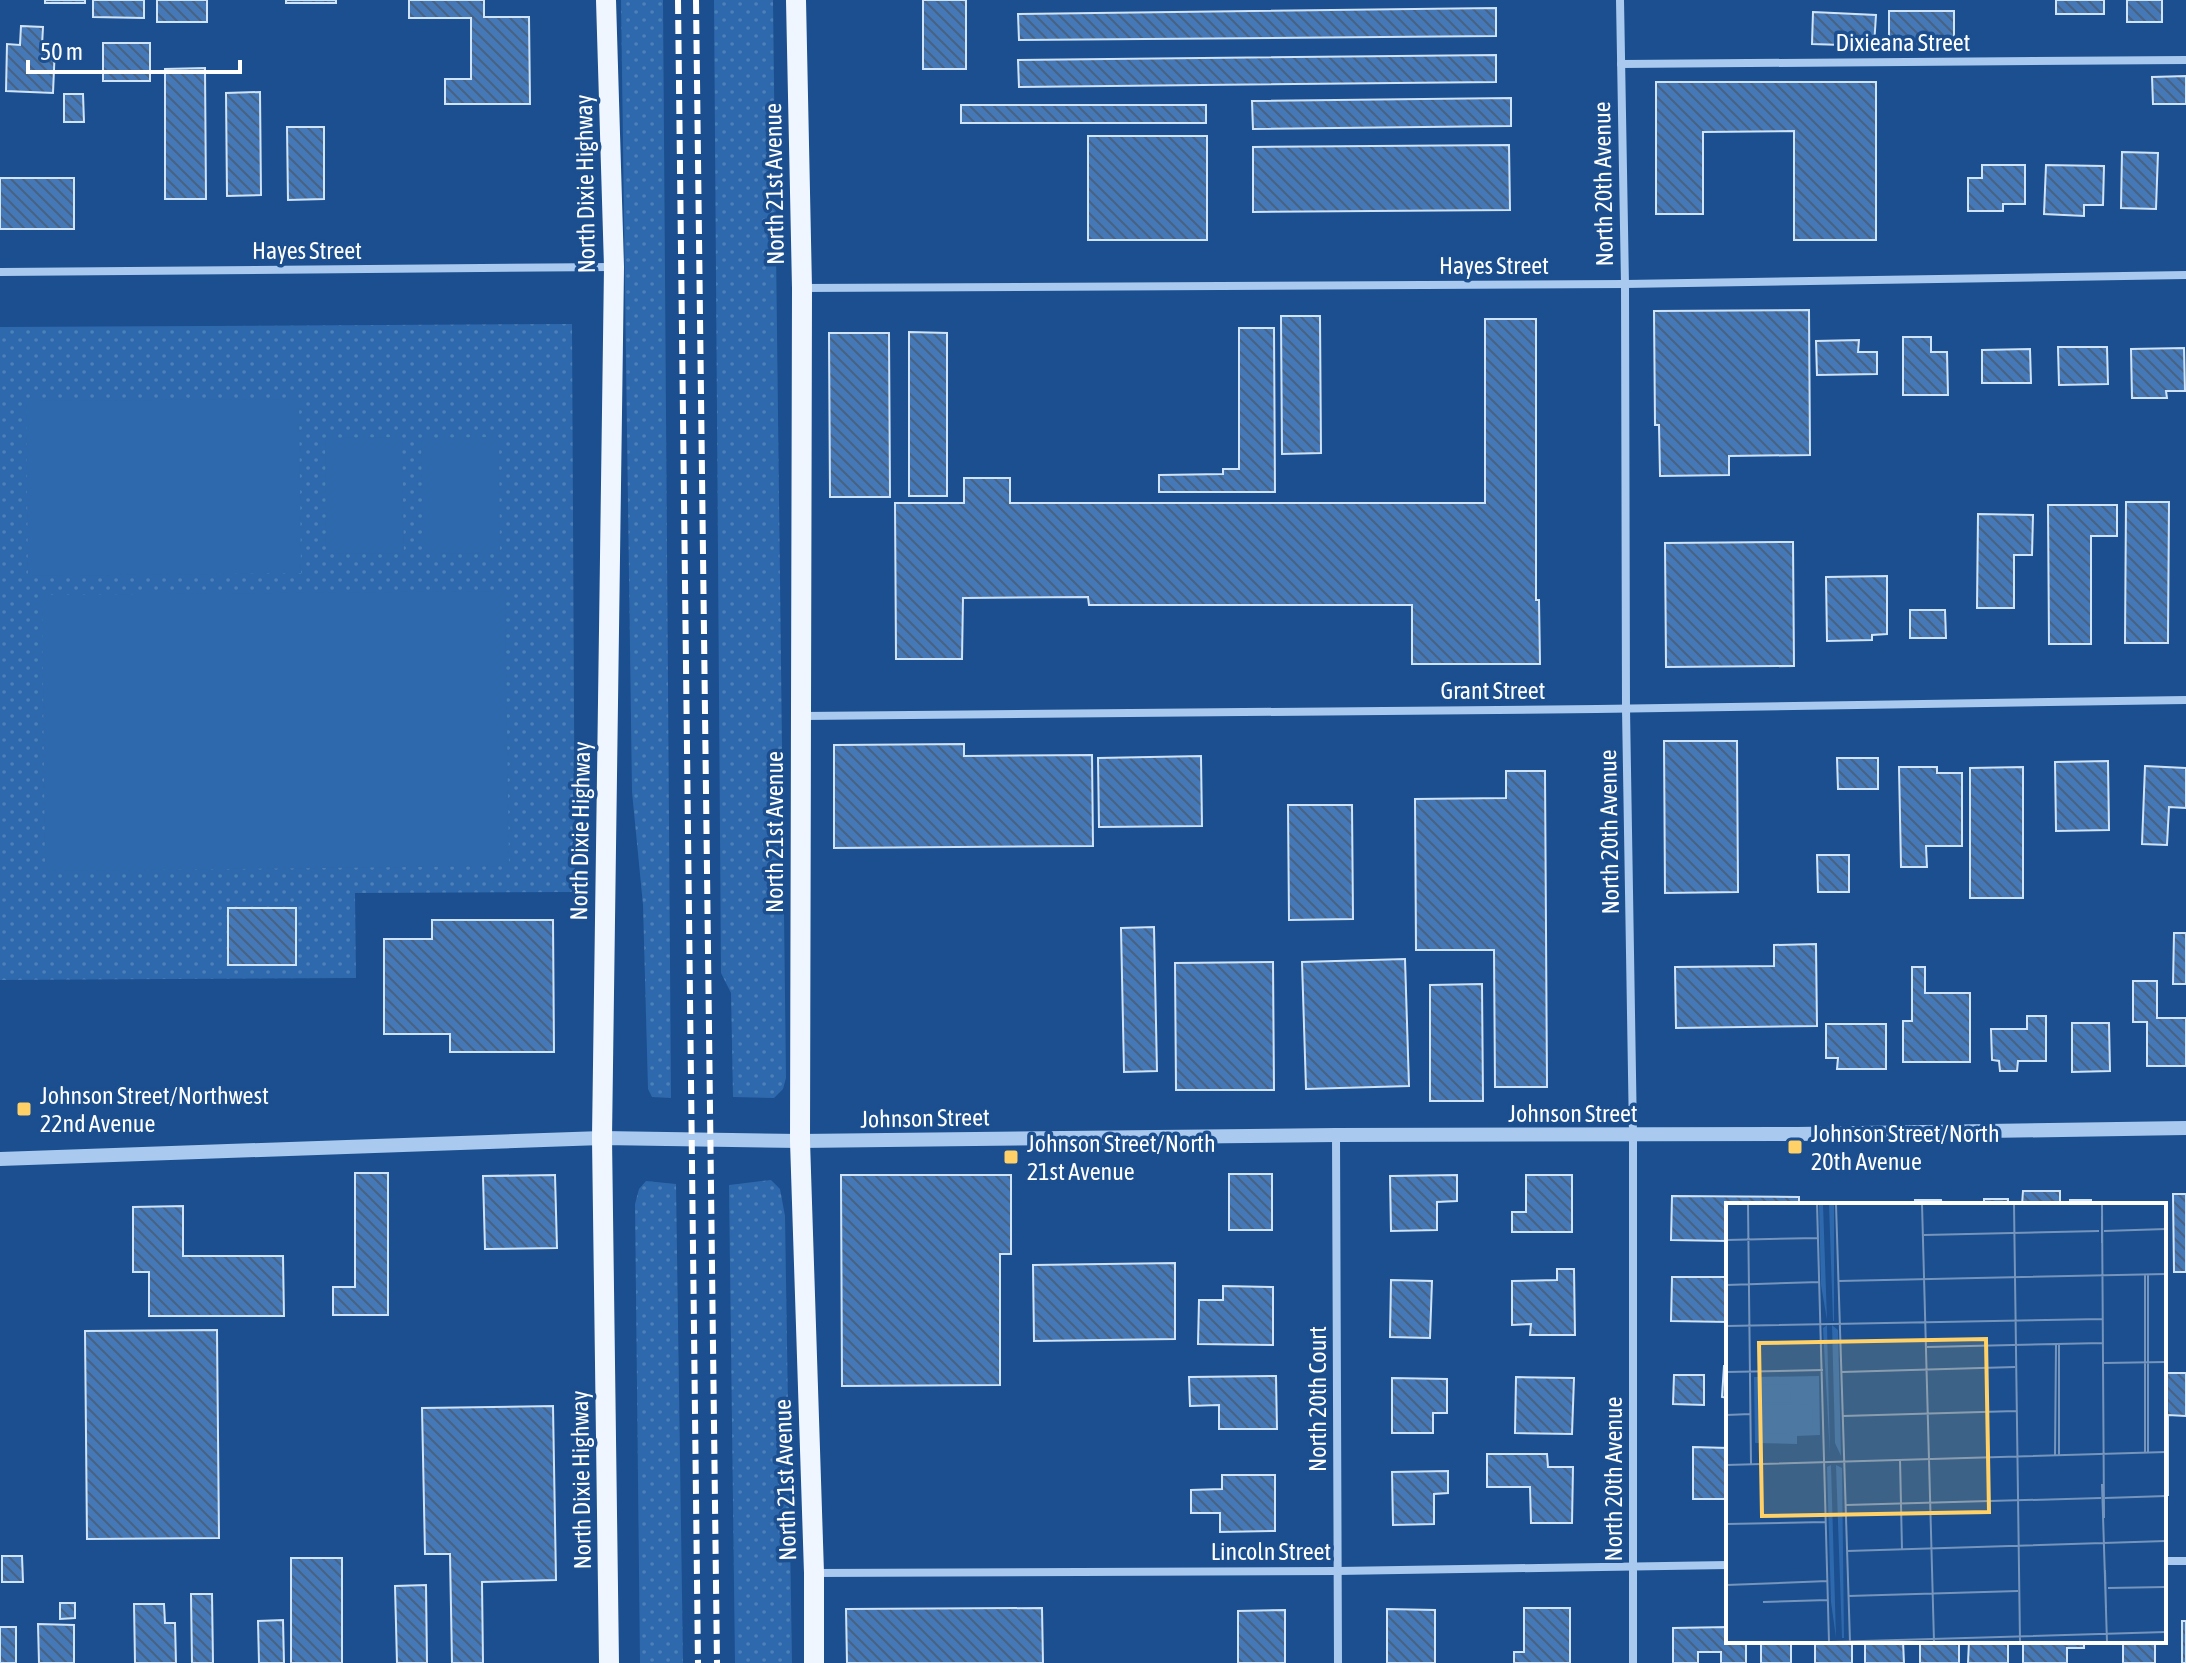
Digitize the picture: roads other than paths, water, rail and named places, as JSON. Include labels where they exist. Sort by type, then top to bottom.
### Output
[{"type":"main road","name":"North Dixie Highway","points":[[606,0],[614,267],[602,1138],[609,1663]]},
{"type":"main road","name":"North 21st Avenue","points":[[796,0],[802,288],[800,1141],[814,1573],[814,1663]]},
{"type":"street","name":"North 20th Avenue","points":[[1620,0],[1633,1135],[1633,1663]]},
{"type":"street","name":"Dixieana Street","points":[[1621,64],[2186,60]]},
{"type":"street","name":"Hayes Street","points":[[0,272],[614,267]]},
{"type":"street","name":"Hayes Street","points":[[802,288],[1625,284],[2186,275]]},
{"type":"street","name":"Grant Street","points":[[801,716],[1626,709],[2186,700]]},
{"type":"street","name":"Johnson Street","points":[[0,1159],[602,1138],[800,1141],[2186,1128]]},
{"type":"street","name":"North 20th Court","points":[[1336,1135],[1338,1663]]},
{"type":"street","name":"Lincoln Street","points":[[814,1573],[1337,1571],[1726,1565]]},
{"type":"railway","points":[[678,0],[698,1663]]},
{"type":"railway","points":[[696,0],[717,1663]]},
{"type":"place","name":"Johnson Street/Northwest 22nd Avenue","points":[[24,1109]]},
{"type":"place","name":"Johnson Street/North 20th Avenue","points":[[1795,1147]]},
{"type":"place","name":"Johnson Street/North 21st Avenue","points":[[1011,1157]]}]
